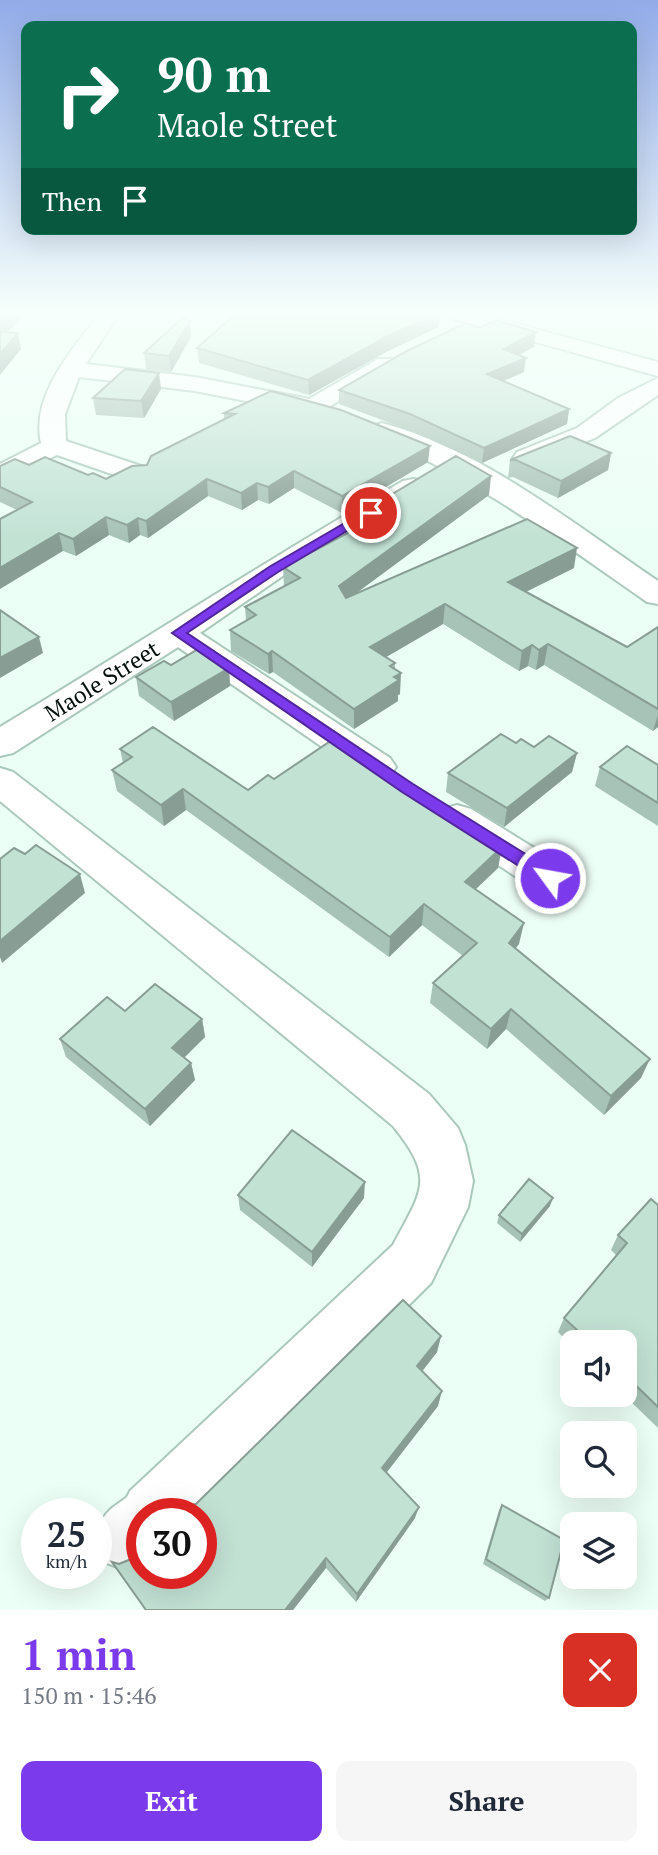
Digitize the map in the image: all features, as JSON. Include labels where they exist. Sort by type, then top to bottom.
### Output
[{"type":"street","points":[[55,446],[50,412],[62,389]]},
{"type":"street","points":[[221,389],[312,407],[338,416]]},
{"type":"street","points":[[312,407],[344,389]]},
{"type":"street","points":[[481,476],[586,433],[626,403],[651,389]]},
{"type":"street","points":[[365,425],[481,476],[535,508],[658,595]]},
{"type":"street","points":[[0,474],[55,446],[138,474]]},
{"type":"street","name":"Maole Street","points":[[0,744],[178,633],[273,569],[453,462]]},
{"type":"street","points":[[178,633],[418,795],[550,878]]},
{"type":"street","points":[[0,781],[411,1110],[440,1145],[447,1181],[442,1207],[412,1264],[169,1498]]},
{"type":"building","points":[[103,389],[149,389],[141,401],[93,398]]},
{"type":"building","points":[[522,389],[569,409],[484,448],[410,414],[339,390]]},
{"type":"building","points":[[271,391],[341,410],[430,446],[342,496],[294,471],[268,487],[257,483],[241,493],[207,479],[146,521],[138,518],[127,525],[106,517],[73,539],[59,533],[0,568],[0,519],[32,502],[0,487],[0,466],[15,459],[29,465],[45,457],[88,475],[93,473],[106,479],[132,466],[147,465],[151,456],[235,414],[224,413]]},
{"type":"building","points":[[570,436],[611,453],[561,481],[516,460],[510,460]]},
{"type":"building","points":[[456,456],[491,476],[339,586],[346,598],[527,519],[577,548],[508,582],[627,647],[658,627],[658,709],[548,644],[539,650],[532,645],[522,651],[445,604],[370,647],[395,663],[390,666],[401,673],[394,677],[399,680],[354,709],[272,651],[268,654],[230,630],[256,615],[245,607],[300,578],[283,567],[382,515],[369,508]]},
{"type":"building","points":[[0,610],[39,637],[0,658]]},
{"type":"building","points":[[200,648],[229,668],[171,702],[136,677],[164,661],[171,665]]},
{"type":"building","points":[[153,727],[248,790],[268,775],[274,779],[335,738],[502,847],[465,882],[524,923],[509,943],[650,1059],[611,1096],[511,1009],[491,1029],[433,983],[477,943],[424,904],[390,937],[183,789],[161,805],[112,770],[132,757],[120,749]]},
{"type":"building","points":[[501,734],[516,743],[521,739],[534,747],[549,736],[577,753],[507,808],[448,773]]},
{"type":"building","points":[[627,746],[658,765],[658,803],[600,767]]},
{"type":"building","points":[[36,845],[80,874],[0,941],[0,859],[14,848],[25,854]]},
{"type":"building","points":[[155,984],[202,1019],[172,1048],[191,1063],[145,1109],[60,1039],[107,997],[125,1011]]},
{"type":"building","points":[[292,1130],[365,1182],[312,1252],[238,1195]]},
{"type":"building","points":[[529,1179],[553,1198],[522,1234],[499,1215]]},
{"type":"building","points":[[651,1199],[658,1205],[658,1407],[637,1387],[637,1330],[577,1330],[564,1318],[627,1243],[618,1235]]},
{"type":"building","points":[[403,1300],[441,1336],[417,1366],[442,1391],[382,1468],[419,1507],[357,1594],[326,1558],[285,1610],[146,1610],[131,1589],[217,1589],[217,1498],[202,1498]]},
{"type":"building","points":[[502,1505],[560,1538],[560,1555],[549,1598],[486,1559]]},
{"type":"building","points":[[126,1561],[126,1582],[112,1562],[119,1564]]},
{"type":"route","points":[[371,513],[273,569],[178,633],[407,788],[550,878]]}]
